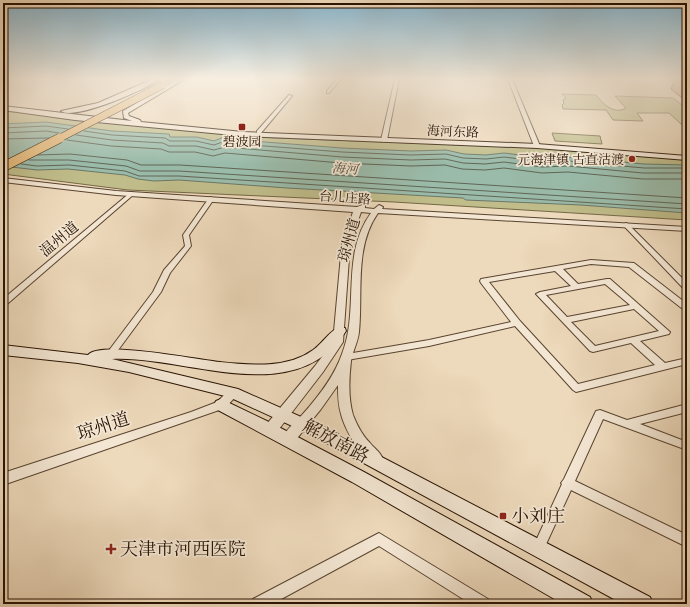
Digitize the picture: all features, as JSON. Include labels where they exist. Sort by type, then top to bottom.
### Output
[{"type":"main road","name":"海河东路","points":[[11,107],[75,118],[257,135],[536,144],[687,154]]},
{"type":"main road","name":"海河东路","points":[[14,107],[143,122],[259,132],[387,139]]},
{"type":"main road","points":[[54,112],[82,110],[93,107]]},
{"type":"main road","points":[[38,140],[103,107]]},
{"type":"main road","points":[[3,167],[116,107]]},
{"type":"main road","points":[[133,107],[125,112],[126,116],[143,122]]},
{"type":"main road","name":"海河东路","points":[[536,144],[687,158]]},
{"type":"main road","points":[[78,358],[110,355],[138,355],[238,368],[276,368],[310,358],[330,344],[340,331]]},
{"type":"main road","name":"解放南路","points":[[3,350],[78,358],[136,369],[233,393],[302,423],[643,604]]},
{"type":"main road","name":"解放南路","points":[[221,405],[289,438],[583,604]]},
{"type":"street","points":[[259,132],[280,107]]},
{"type":"street","points":[[387,139],[393,107]]},
{"type":"street","points":[[387,139],[394,107]]},
{"type":"street","points":[[521,107],[536,144]]},
{"type":"street","name":"台儿庄路","points":[[4,180],[131,194],[358,210],[378,208],[687,223]]},
{"type":"street","name":"温州道","points":[[3,303],[131,194]]},
{"type":"street","points":[[110,355],[140,311],[157,292],[167,272],[188,246],[186,235],[211,199]]},
{"type":"street","name":"台儿庄路","points":[[378,208],[687,229]]},
{"type":"street","name":"琼州道","points":[[289,438],[329,388],[347,357],[354,333],[358,262],[369,223],[378,208]]},
{"type":"street","name":"琼州道","points":[[271,429],[334,349],[340,331],[342,279],[346,244],[358,210]]},
{"type":"street","points":[[626,225],[687,287]]},
{"type":"street","points":[[687,308],[631,265],[591,262],[484,281],[517,323],[576,388],[687,361]]},
{"type":"street","points":[[558,268],[577,287]]},
{"type":"street","points":[[607,281],[666,332],[593,349],[540,294],[577,287],[607,281]]},
{"type":"street","points":[[566,320],[636,306]]},
{"type":"street","points":[[386,467],[364,447],[347,416],[343,390],[347,357],[429,343],[517,323]]},
{"type":"street","points":[[633,340],[663,367]]},
{"type":"street","name":"琼州道","points":[[3,479],[221,405],[233,393]]},
{"type":"street","points":[[626,424],[687,408]]},
{"type":"street","points":[[538,548],[600,414],[687,446]]},
{"type":"street","points":[[567,483],[687,541]]},
{"type":"street","points":[[258,604],[379,539],[483,604]]},
{"type":"shaded area","points":[[563,107],[608,107],[622,110],[625,107],[685,107],[687,109],[687,125],[681,124],[669,113],[637,113],[643,121],[613,120],[606,110],[563,109]]},
{"type":"shaded area","points":[[3,111],[252,137],[541,148],[687,160],[687,220],[394,202],[128,190],[3,174]]},
{"type":"shaded area","points":[[552,133],[600,136],[602,144],[555,141]]},
{"type":"water","name":"海河","points":[[46,122],[112,131],[169,134],[170,137],[197,137],[214,141],[224,137],[239,140],[342,148],[411,151],[446,150],[464,154],[486,155],[504,153],[543,158],[568,157],[644,164],[687,165],[687,213],[581,205],[466,200],[463,198],[179,180],[154,181],[138,179],[125,175],[68,169],[37,170],[3,166],[3,124]]},
{"type":"place","name":"碧波园","points":[[242,127]]},
{"type":"place","name":"元海津镇 古直沽渡","points":[[632,159]]},
{"type":"place","name":"小刘庄","points":[[503,516]]},
{"type":"place","name":"天津市河西医院","points":[[111,549]]}]
